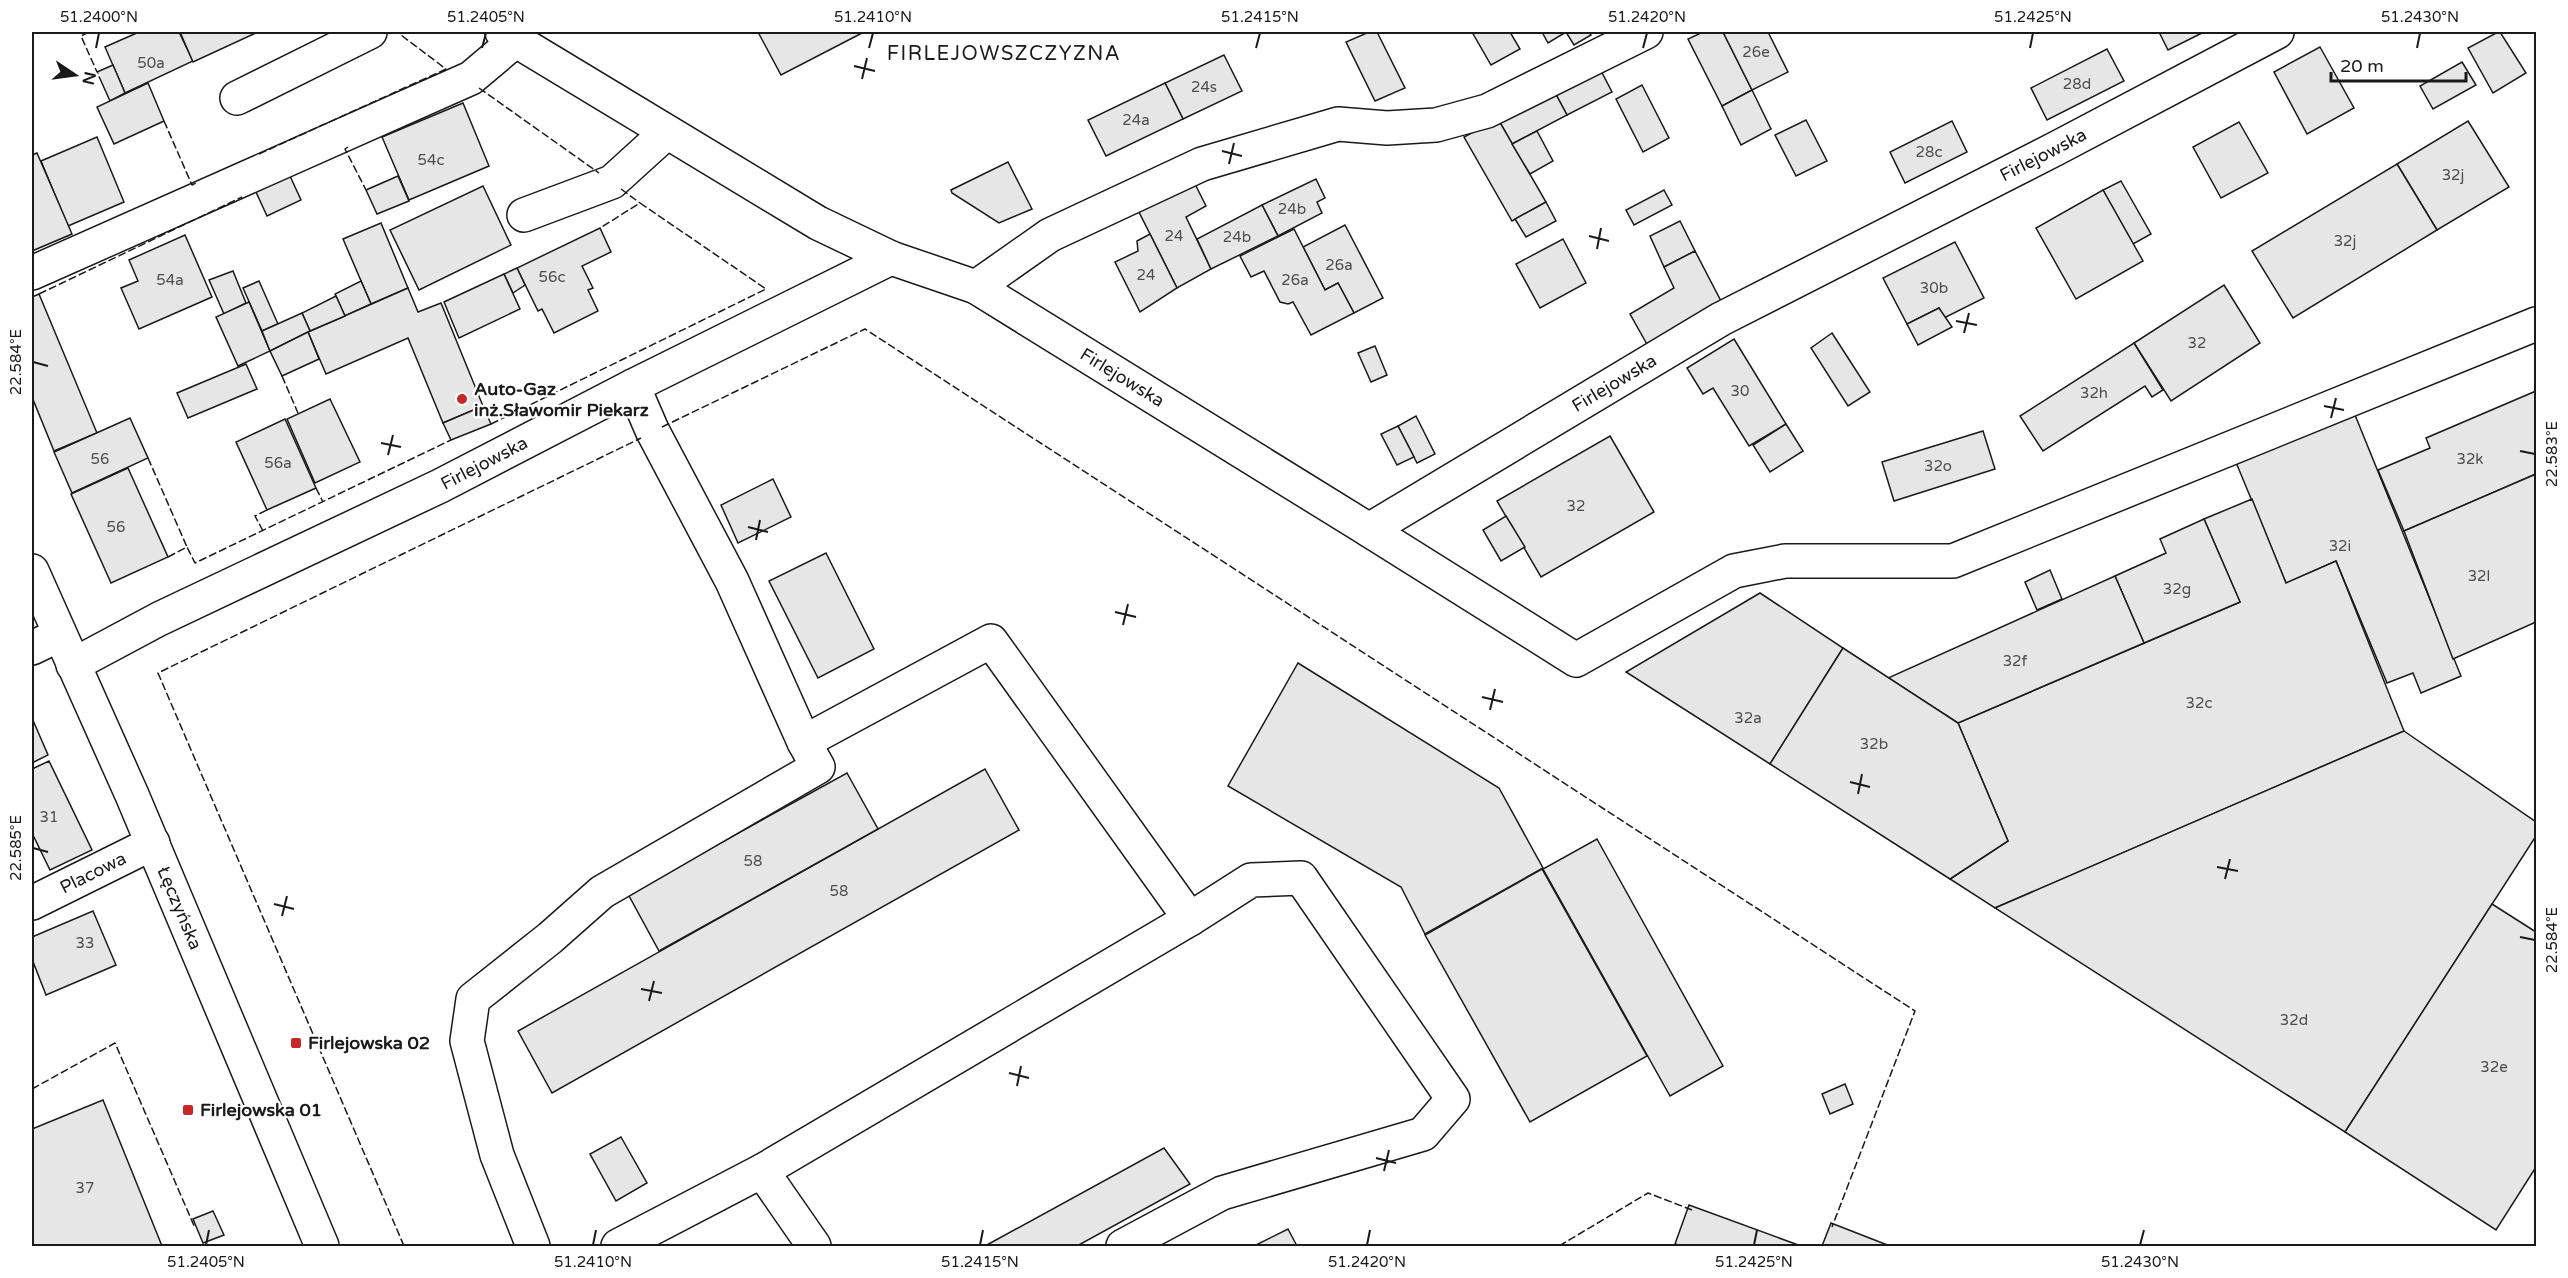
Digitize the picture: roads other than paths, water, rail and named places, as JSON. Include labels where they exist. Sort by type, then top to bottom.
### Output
[{"type":"street","points":[[237,98],[370,32]]},
{"type":"street","points":[[976,287],[1050,235],[1202,164],[1338,124],[1387,128],[1437,125],[1487,111],[1646,32]]},
{"type":"street","name":"Firlejowska","points":[[32,273],[471,78],[509,36],[818,223],[891,258],[976,287],[1369,530],[1721,318],[2055,149],[2277,32]]},
{"type":"street","points":[[524,215],[612,182],[667,132]]},
{"type":"street","name":"Firlejowska","points":[[73,664],[159,619],[440,486],[633,386],[891,258]]},
{"type":"street","points":[[1369,530],[1576,660],[1734,571],[1785,561],[1953,561],[2536,324]]},
{"type":"street","points":[[532,1246],[497,1155],[467,1041],[473,999],[550,938],[602,892],[818,767],[804,742],[732,580],[652,430],[633,386]]},
{"type":"street","name":"Łęczyńska","points":[[32,571],[45,641],[73,664],[153,843],[322,1246]]},
{"type":"street","points":[[804,742],[991,641],[1190,918]]},
{"type":"street","name":"Placowa","points":[[32,903],[153,843]]},
{"type":"street","points":[[618,1246],[762,1171],[1251,880],[1300,878],[1453,1099],[1423,1134],[1222,1193],[1123,1246]]},
{"type":"street","points":[[762,1171],[814,1246]]},
{"type":"place","name":"Auto-Gaz inż.Sławomir Piekarz","points":[[462,399]]},
{"type":"place","name":"Firlejowska 02","points":[[296,1043]]},
{"type":"place","name":"Firlejowska 01","points":[[188,1110]]},
{"type":"district","name":"FIRLEJOWSZCZYZNA","points":[[1004,54]]}]
